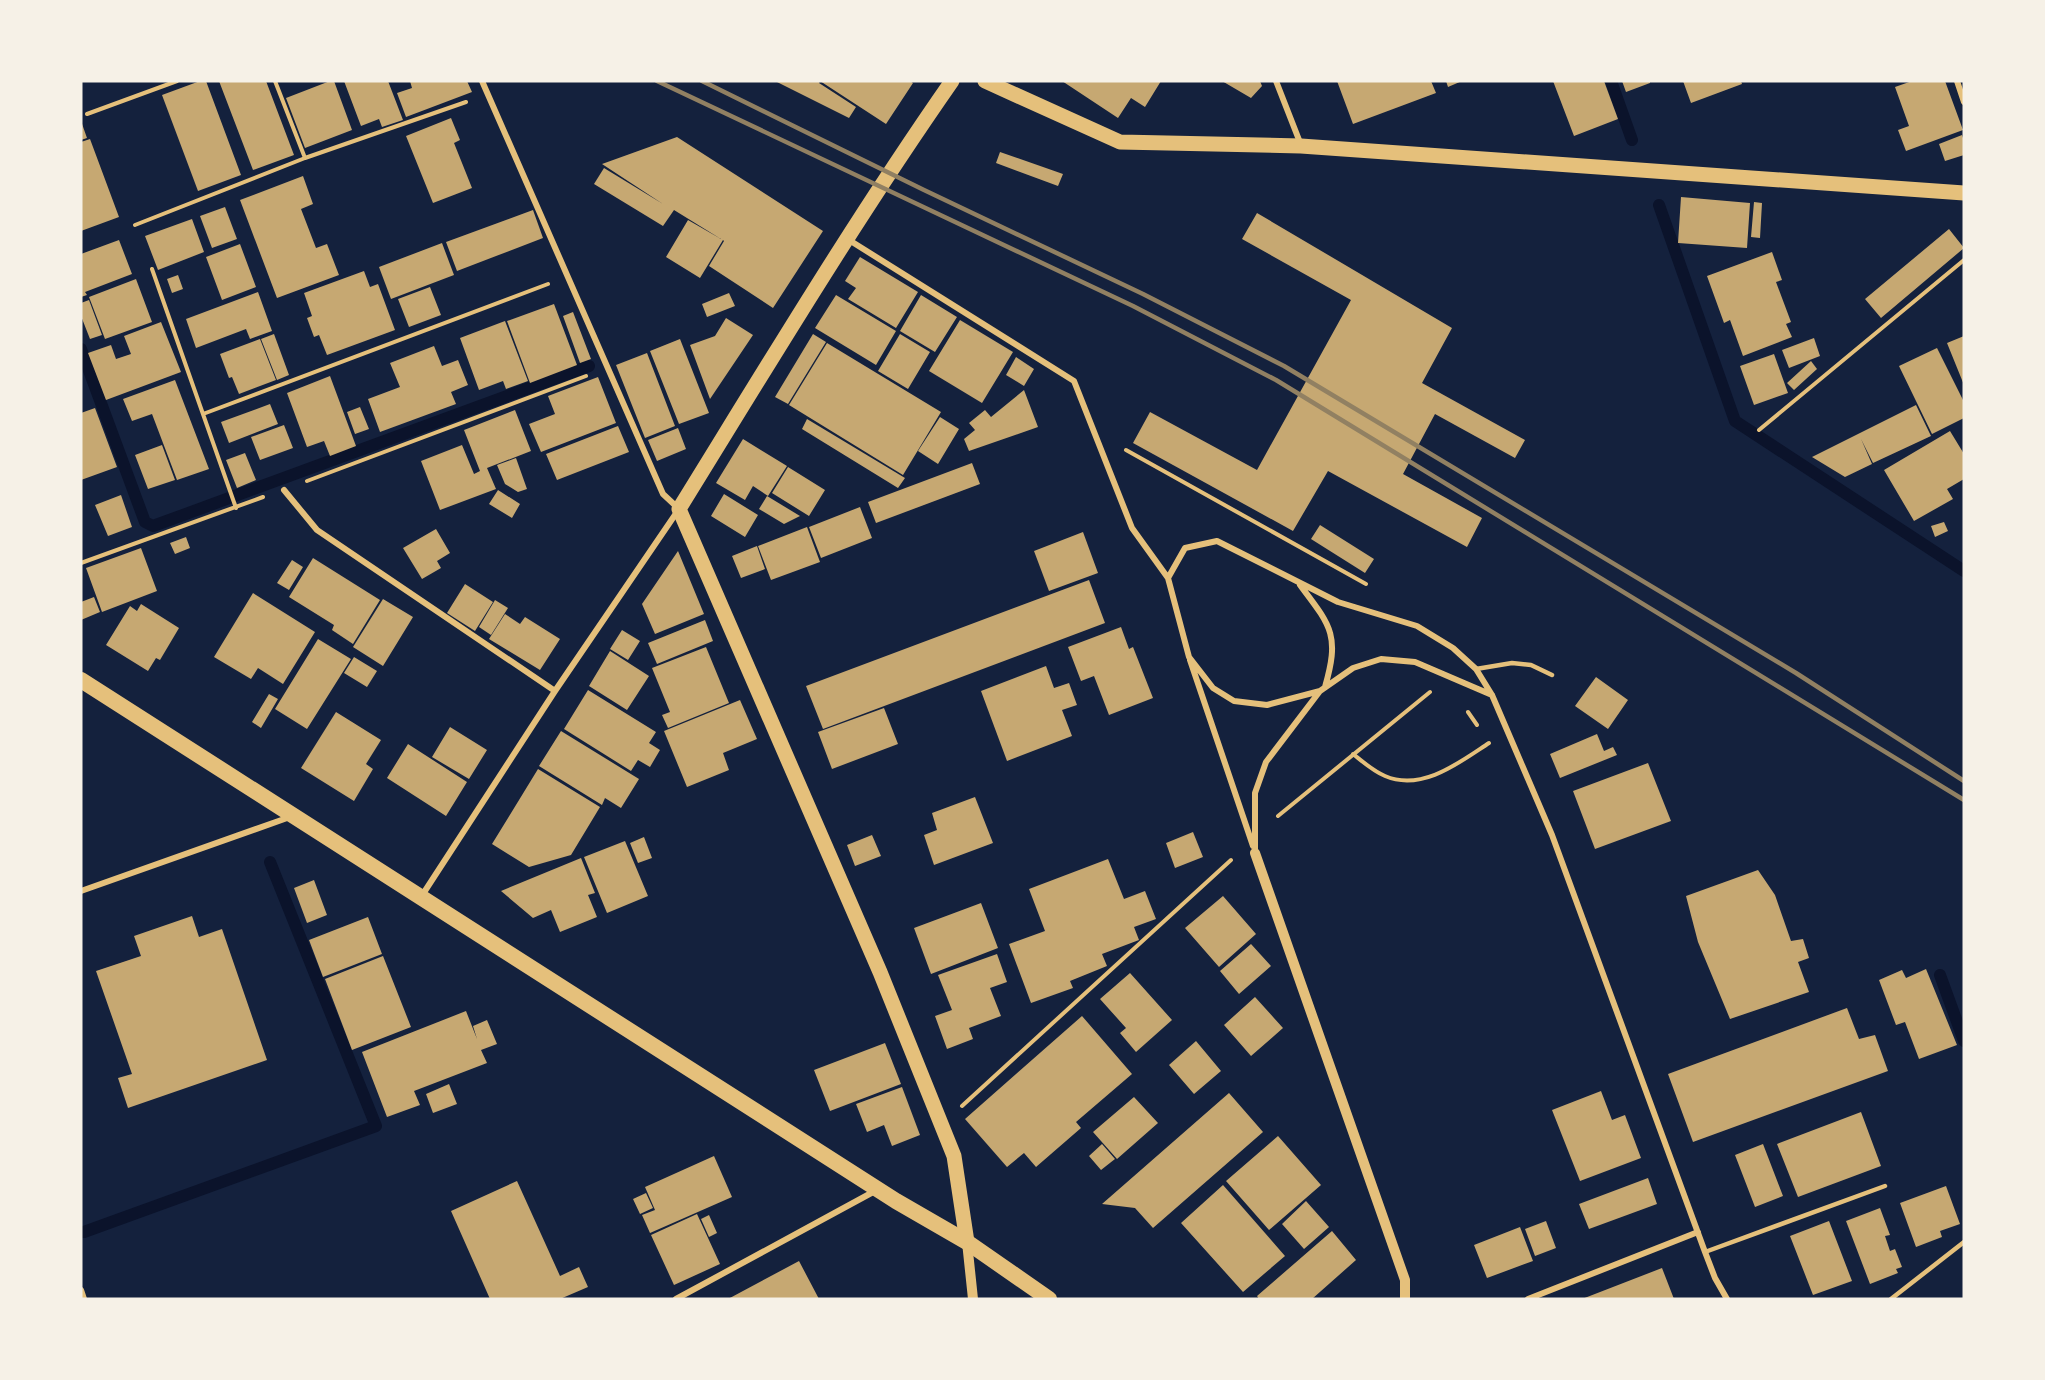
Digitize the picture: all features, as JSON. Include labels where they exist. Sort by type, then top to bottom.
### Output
[{"type":"highway","points":[[81,680],[879,1190],[967,1242],[1049,1299]]},
{"type":"main road","points":[[952,81],[846,238],[679,509],[880,972],[954,1156],[967,1242]]},
{"type":"main road","points":[[986,81],[1120,142],[1301,146],[1964,193]]},
{"type":"street","points":[[421,897],[555,691],[679,509],[663,494],[482,81]]},
{"type":"street","points":[[1276,81],[1301,146]]},
{"type":"street","points":[[1957,81],[1964,102]]},
{"type":"street","points":[[846,238],[1074,381],[1132,528],[1168,578],[1189,657],[1405,1280],[1405,1299]]},
{"type":"street","points":[[284,490],[317,530],[555,691]]},
{"type":"street","points":[[1168,578],[1185,548],[1217,541],[1338,602],[1417,627],[1453,648],[1476,669],[1492,695],[1552,836],[1705,1252],[1715,1278],[1727,1299]]},
{"type":"street","points":[[1256,853],[1256,793],[1266,762],[1322,689],[1331,667],[1334,648],[1330,629],[1298,582]]},
{"type":"street","points":[[1189,657],[1213,687],[1234,701],[1267,705],[1322,689],[1353,668],[1381,659],[1415,662],[1492,695]]},
{"type":"street","points":[[81,891],[294,815]]},
{"type":"street","points":[[676,1299],[879,1190]]},
{"type":"street","points":[[1528,1299],[1698,1232]]},
{"type":"street","points":[[967,1242],[973,1299]]},
{"type":"street","points":[[81,1290],[84,1299]]},
{"type":"lane","points":[[1476,669],[1512,663],[1531,665],[1552,675]]},
{"type":"lane","points":[[1705,1252],[1885,1186]]},
{"type":"lane","points":[[1891,1299],[1964,1242]]},
{"type":"path","points":[[87,114],[177,81]]},
{"type":"path","points":[[275,81],[305,158]]},
{"type":"path","points":[[135,225],[305,158],[488,95]]},
{"type":"path","points":[[1759,430],[1964,260]]},
{"type":"path","points":[[152,269],[236,507]]},
{"type":"path","points":[[203,414],[567,277]]},
{"type":"path","points":[[81,563],[284,490],[606,368]]},
{"type":"path","points":[[1095,433],[1372,586]]},
{"type":"path","points":[[1273,820],[1435,688]]},
{"type":"path","points":[[1462,707],[1483,733]]},
{"type":"path","points":[[1353,754],[1371,769],[1387,777],[1404,780],[1426,778],[1450,768],[1490,742],[1494,751]]},
{"type":"path","points":[[941,1125],[1238,853]]},
{"type":"building","points":[[200,81],[206,81],[241,175],[198,191],[162,95]]},
{"type":"building","points":[[219,81],[266,81],[294,155],[253,170]]},
{"type":"building","points":[[334,81],[352,130],[305,148],[286,98]]},
{"type":"building","points":[[344,81],[388,81],[403,120],[382,127],[379,119],[361,126]]},
{"type":"building","points":[[410,81],[467,81],[472,92],[406,117],[397,93],[412,88]]},
{"type":"building","points":[[775,81],[820,81],[819,83],[856,107],[849,118]]},
{"type":"building","points":[[820,81],[910,81],[913,83],[886,124]]},
{"type":"building","points":[[1062,81],[1161,81],[1145,107],[1131,98],[1118,118]]},
{"type":"building","points":[[1222,81],[1260,81],[1262,86],[1251,98]]},
{"type":"building","points":[[1337,81],[1431,81],[1436,93],[1353,124]]},
{"type":"building","points":[[1446,81],[1462,81],[1448,87]]},
{"type":"building","points":[[1553,81],[1604,81],[1618,119],[1574,136]]},
{"type":"building","points":[[1622,81],[1650,81],[1650,83],[1626,92]]},
{"type":"building","points":[[1683,81],[1741,81],[1742,84],[1691,103]]},
{"type":"building","points":[[1912,81],[1945,81],[1963,130],[1906,151],[1898,130],[1909,126],[1895,87]]},
{"type":"building","points":[[451,118],[460,140],[454,143],[472,188],[433,203],[406,136]]},
{"type":"building","points":[[81,121],[87,138],[81,140]]},
{"type":"building","points":[[1962,135],[1964,155],[1945,161],[1939,144]]},
{"type":"building","points":[[677,137],[823,231],[773,308],[709,266],[723,240],[700,278],[666,257],[688,220],[721,239],[674,210],[663,226],[594,184],[604,168],[663,204],[602,164]]},
{"type":"building","points":[[90,139],[119,217],[81,231],[81,142]]},
{"type":"building","points":[[1000,152],[1063,174],[1058,186],[996,163]]},
{"type":"building","points":[[303,176],[313,204],[301,209],[316,248],[327,244],[339,275],[277,298],[240,200]]},
{"type":"building","points":[[1681,197],[1750,203],[1747,248],[1678,243]]},
{"type":"building","points":[[1754,202],[1762,203],[1760,238],[1751,237]]},
{"type":"building","points":[[225,207],[237,239],[212,248],[200,216]]},
{"type":"building","points":[[533,210],[543,238],[457,271],[446,242]]},
{"type":"building","points":[[1257,213],[1452,328],[1422,383],[1525,440],[1515,458],[1435,414],[1403,474],[1482,518],[1467,547],[1328,471],[1293,531],[1133,443],[1150,412],[1257,470],[1351,300],[1242,239]]},
{"type":"building","points":[[192,219],[204,252],[158,270],[145,236]]},
{"type":"building","points":[[1949,229],[1964,248],[1881,318],[1865,299]]},
{"type":"building","points":[[119,240],[132,274],[85,292],[87,295],[81,297],[81,254]]},
{"type":"building","points":[[442,243],[454,275],[391,299],[379,267]]},
{"type":"building","points":[[240,244],[256,287],[222,300],[206,257]]},
{"type":"building","points":[[1772,252],[1782,280],[1776,282],[1791,322],[1786,324],[1792,337],[1743,356],[1730,320],[1724,323],[1707,276]]},
{"type":"building","points":[[860,257],[918,292],[896,328],[848,299],[856,288],[845,281]]},
{"type":"building","points":[[364,271],[370,287],[378,284],[395,330],[327,355],[319,335],[314,337],[307,318],[312,316],[304,293]]},
{"type":"building","points":[[178,275],[183,289],[172,293],[167,279]]},
{"type":"building","points":[[136,279],[152,322],[105,339],[89,297]]},
{"type":"building","points":[[430,287],[441,315],[409,327],[398,299]]},
{"type":"building","points":[[258,292],[272,331],[250,339],[246,329],[196,348],[186,319]]},
{"type":"building","points":[[729,293],[735,306],[707,317],[702,304]]},
{"type":"building","points":[[836,295],[896,331],[876,365],[815,328]]},
{"type":"building","points":[[921,295],[957,317],[935,352],[900,331]]},
{"type":"building","points":[[89,300],[102,335],[90,339],[81,316],[81,303]]},
{"type":"building","points":[[554,304],[577,365],[530,383],[507,321]]},
{"type":"building","points":[[573,312],[591,359],[580,363],[563,316]]},
{"type":"building","points":[[726,318],[753,335],[710,399],[690,345],[715,336]]},
{"type":"building","points":[[960,320],[1013,352],[982,403],[929,371]]},
{"type":"building","points":[[505,321],[528,381],[506,389],[503,381],[479,390],[460,338]]},
{"type":"building","points":[[161,322],[181,372],[106,400],[88,353],[111,345],[116,359],[131,354],[124,336]]},
{"type":"building","points":[[274,334],[289,375],[277,380],[261,339]]},
{"type":"building","points":[[813,334],[826,342],[788,404],[775,397]]},
{"type":"building","points":[[900,334],[930,352],[908,389],[878,371]]},
{"type":"building","points":[[1964,336],[1964,385],[1947,343]]},
{"type":"building","points":[[1814,338],[1820,356],[1789,368],[1782,350]]},
{"type":"building","points":[[260,339],[276,380],[239,394],[232,377],[229,378],[220,354]]},
{"type":"building","points":[[680,339],[709,413],[679,424],[650,351]]},
{"type":"building","points":[[827,343],[941,412],[903,475],[789,405]]},
{"type":"building","points":[[434,346],[442,366],[458,360],[468,385],[451,392],[456,404],[380,432],[368,399],[400,387],[390,363]]},
{"type":"building","points":[[1937,348],[1964,402],[1964,418],[1932,434],[1899,366]]},
{"type":"building","points":[[647,353],[675,426],[645,438],[616,365]]},
{"type":"building","points":[[1774,354],[1788,393],[1754,405],[1740,366]]},
{"type":"building","points":[[1016,357],[1034,369],[1024,386],[1006,375]]},
{"type":"building","points":[[1811,361],[1817,369],[1794,390],[1787,383]]},
{"type":"building","points":[[330,376],[356,446],[330,456],[324,441],[307,447],[287,393]]},
{"type":"building","points":[[598,377],[616,423],[541,452],[529,424],[555,414],[548,396]]},
{"type":"building","points":[[175,380],[209,469],[177,480],[152,414],[132,421],[123,399]]},
{"type":"building","points":[[1024,390],[1038,427],[969,451],[964,439],[975,430],[969,423],[985,410],[991,417]]},
{"type":"building","points":[[270,404],[278,424],[229,443],[221,422]]},
{"type":"building","points":[[1916,405],[1931,436],[1873,463],[1861,439],[1872,464],[1845,477],[1812,457]]},
{"type":"building","points":[[360,407],[369,429],[355,434],[347,412]]},
{"type":"building","points":[[95,408],[117,467],[81,480],[81,413]]},
{"type":"building","points":[[515,410],[531,451],[487,468],[496,489],[440,510],[421,461],[462,445],[474,474],[480,471],[464,430]]},
{"type":"building","points":[[940,417],[959,429],[938,464],[918,451]]},
{"type":"building","points":[[807,419],[905,478],[898,488],[802,429]]},
{"type":"building","points":[[284,425],[293,448],[260,460],[251,437]]},
{"type":"building","points":[[618,426],[629,452],[557,480],[546,454]]},
{"type":"building","points":[[678,428],[686,449],[657,461],[648,440]]},
{"type":"building","points":[[1950,431],[1964,454],[1964,479],[1947,489],[1953,499],[1914,521],[1884,470]]},
{"type":"building","points":[[743,439],[787,466],[768,496],[753,486],[745,500],[716,483]]},
{"type":"building","points":[[162,445],[175,480],[148,489],[135,455]]},
{"type":"building","points":[[245,453],[256,480],[237,488],[226,460]]},
{"type":"building","points":[[516,458],[527,489],[518,492],[505,484],[497,465]]},
{"type":"building","points":[[972,463],[980,484],[876,523],[868,502]]},
{"type":"building","points":[[788,467],[825,490],[809,516],[772,493]]},
{"type":"building","points":[[498,490],[520,504],[512,518],[489,504]]},
{"type":"building","points":[[724,494],[758,515],[745,537],[711,516]]},
{"type":"building","points":[[121,495],[132,527],[108,536],[95,505]]},
{"type":"building","points":[[767,496],[800,516],[784,524],[759,509]]},
{"type":"building","points":[[860,507],[872,538],[821,558],[809,527]]},
{"type":"building","points":[[1944,522],[1948,531],[1935,537],[1931,526]]},
{"type":"building","points":[[1320,525],[1374,559],[1365,573],[1311,539]]},
{"type":"building","points":[[807,527],[820,562],[771,580],[758,546]]},
{"type":"building","points":[[436,529],[450,553],[437,561],[441,568],[422,579],[403,548]]},
{"type":"building","points":[[1083,532],[1098,573],[1049,591],[1034,551]]},
{"type":"building","points":[[186,537],[190,548],[175,554],[170,543]]},
{"type":"building","points":[[757,546],[765,569],[741,578],[732,556]]},
{"type":"building","points":[[141,548],[157,591],[102,612],[86,568]]},
{"type":"building","points":[[678,551],[704,614],[655,634],[642,604]]},
{"type":"building","points":[[313,558],[380,600],[353,644],[332,630],[334,625],[289,597]]},
{"type":"building","points":[[292,560],[303,567],[289,590],[277,583]]},
{"type":"building","points":[[1089,580],[1105,623],[823,729],[806,686]]},
{"type":"building","points":[[465,584],[493,602],[475,631],[447,613]]},
{"type":"building","points":[[253,593],[315,632],[283,684],[258,668],[251,679],[214,657]]},
{"type":"building","points":[[94,597],[100,612],[81,620],[81,602]]},
{"type":"building","points":[[383,599],[413,617],[383,666],[353,647]]},
{"type":"building","points":[[495,600],[508,608],[491,635],[479,627]]},
{"type":"building","points":[[141,604],[179,628],[160,660],[156,658],[148,671],[106,645],[130,606],[137,611]]},
{"type":"building","points":[[505,614],[520,624],[525,617],[560,639],[540,670],[489,639]]},
{"type":"building","points":[[705,620],[713,641],[657,664],[648,643]]},
{"type":"building","points":[[1121,627],[1129,649],[1133,647],[1153,698],[1109,715],[1094,676],[1081,681],[1068,647]]},
{"type":"building","points":[[622,630],[640,641],[628,660],[610,649]]},
{"type":"building","points":[[318,639],[351,659],[307,729],[275,709]]},
{"type":"building","points":[[706,647],[729,703],[668,728],[662,715],[670,712],[652,668]]},
{"type":"building","points":[[610,651],[649,676],[627,710],[589,686]]},
{"type":"building","points":[[354,657],[377,671],[367,687],[344,673]]},
{"type":"building","points":[[1046,666],[1054,688],[1069,683],[1077,705],[1062,710],[1072,736],[1007,761],[981,691]]},
{"type":"building","points":[[1596,677],[1628,700],[1608,729],[1575,706]]},
{"type":"building","points":[[588,690],[656,732],[649,743],[660,750],[650,767],[638,760],[631,771],[564,729]]},
{"type":"building","points":[[269,694],[278,699],[261,728],[252,722]]},
{"type":"building","points":[[740,700],[757,739],[723,753],[729,770],[687,787],[664,731]]},
{"type":"building","points":[[884,708],[898,744],[832,769],[818,732]]},
{"type":"building","points":[[336,712],[381,740],[366,764],[373,769],[354,801],[301,768]]},
{"type":"building","points":[[450,727],[487,750],[469,779],[432,757]]},
{"type":"building","points":[[561,731],[639,779],[621,808],[605,798],[602,805],[539,766]]},
{"type":"building","points":[[1597,734],[1604,751],[1613,747],[1617,755],[1560,778],[1550,754]]},
{"type":"building","points":[[408,744],[467,782],[446,816],[387,778]]},
{"type":"building","points":[[1648,763],[1671,821],[1595,849],[1573,791]]},
{"type":"building","points":[[538,769],[600,807],[571,855],[529,867],[492,844]]},
{"type":"building","points":[[975,797],[993,843],[934,865],[924,835],[937,830],[932,813]]},
{"type":"building","points":[[1193,832],[1203,857],[1175,868],[1166,843]]},
{"type":"building","points":[[872,835],[881,856],[855,866],[847,845]]},
{"type":"building","points":[[644,837],[652,858],[638,863],[630,843]]},
{"type":"building","points":[[625,841],[648,896],[607,913],[584,857]]},
{"type":"building","points":[[581,858],[595,893],[588,895],[597,917],[560,932],[551,910],[533,918],[501,891]]},
{"type":"building","points":[[1108,859],[1124,899],[1145,891],[1156,919],[1134,927],[1139,940],[1102,954],[1107,966],[1070,981],[1073,988],[1031,1003],[1009,944],[1045,931],[1029,889]]},
{"type":"building","points":[[1758,870],[1775,895],[1791,941],[1803,939],[1809,958],[1798,962],[1809,992],[1730,1019],[1698,942],[1686,896]]},
{"type":"building","points":[[314,880],[327,915],[307,923],[294,888]]},
{"type":"building","points":[[1223,896],[1256,934],[1219,967],[1185,928]]},
{"type":"building","points":[[981,903],[998,948],[931,974],[914,928]]},
{"type":"building","points":[[192,916],[199,937],[222,929],[267,1060],[128,1108],[118,1078],[132,1074],[96,971],[141,956],[134,936]]},
{"type":"building","points":[[368,917],[382,954],[323,977],[309,940]]},
{"type":"building","points":[[1251,944],[1271,966],[1239,994],[1220,971]]},
{"type":"building","points":[[997,954],[1007,982],[990,988],[1001,1016],[969,1028],[973,1039],[947,1049],[935,1016],[952,1010],[938,975]]},
{"type":"building","points":[[383,956],[411,1027],[352,1050],[325,979]]},
{"type":"building","points":[[1926,969],[1957,1045],[1919,1059],[1905,1022],[1896,1025],[1879,980],[1902,970],[1906,978]]},
{"type":"building","points":[[1130,973],[1172,1020],[1136,1052],[1120,1033],[1126,1028],[1100,999]]},
{"type":"building","points":[[1255,997],[1283,1028],[1251,1056],[1224,1025]]},
{"type":"building","points":[[1847,1008],[1859,1039],[1875,1035],[1888,1071],[1693,1142],[1668,1074]]},
{"type":"building","points":[[466,1011],[477,1039],[473,1026],[487,1020],[497,1044],[481,1050],[487,1063],[414,1091],[420,1105],[387,1117],[362,1052]]},
{"type":"building","points":[[1082,1016],[1132,1074],[1076,1122],[1081,1128],[1036,1167],[1024,1153],[1007,1167],[965,1119]]},
{"type":"building","points":[[1196,1041],[1221,1071],[1194,1094],[1169,1065]]},
{"type":"building","points":[[885,1043],[901,1084],[830,1111],[814,1070]]},
{"type":"building","points":[[449,1084],[457,1104],[433,1113],[426,1094]]},
{"type":"building","points":[[902,1087],[920,1135],[892,1146],[884,1125],[867,1132],[856,1104]]},
{"type":"building","points":[[1601,1091],[1612,1120],[1625,1115],[1641,1158],[1580,1181],[1552,1110]]},
{"type":"building","points":[[1229,1093],[1263,1132],[1153,1228],[1135,1208],[1102,1204]]},
{"type":"building","points":[[1134,1097],[1158,1123],[1117,1159],[1093,1132]]},
{"type":"building","points":[[1861,1112],[1881,1166],[1798,1197],[1777,1144]]},
{"type":"building","points":[[1278,1136],[1321,1185],[1269,1230],[1226,1181]]},
{"type":"building","points":[[1102,1144],[1115,1159],[1101,1170],[1089,1156]]},
{"type":"building","points":[[1763,1144],[1783,1196],[1755,1207],[1735,1155]]},
{"type":"building","points":[[714,1156],[732,1197],[650,1233],[642,1215],[655,1210],[645,1187]]},
{"type":"building","points":[[1648,1178],[1657,1204],[1589,1229],[1579,1204]]},
{"type":"building","points":[[517,1181],[560,1276],[579,1267],[588,1287],[560,1299],[490,1299],[451,1211]]},
{"type":"building","points":[[1223,1185],[1285,1256],[1243,1292],[1181,1223]]},
{"type":"building","points":[[1946,1186],[1960,1224],[1940,1231],[1942,1237],[1916,1247],[1900,1203]]},
{"type":"building","points":[[646,1193],[653,1208],[640,1214],[633,1199]]},
{"type":"building","points":[[1306,1201],[1329,1227],[1304,1249],[1282,1224]]},
{"type":"building","points":[[1880,1208],[1890,1235],[1885,1236],[1890,1251],[1895,1249],[1902,1267],[1896,1269],[1898,1273],[1870,1284],[1846,1221]]},
{"type":"building","points":[[697,1214],[720,1264],[674,1285],[651,1235]]},
{"type":"building","points":[[709,1215],[717,1233],[709,1237],[701,1219]]},
{"type":"building","points":[[1546,1221],[1556,1248],[1535,1256],[1525,1229]]},
{"type":"building","points":[[1829,1221],[1852,1281],[1813,1295],[1790,1236]]},
{"type":"building","points":[[1520,1227],[1533,1261],[1487,1278],[1474,1245]]},
{"type":"building","points":[[1332,1231],[1356,1260],[1312,1299],[1259,1299],[1257,1296]]},
{"type":"building","points":[[799,1261],[819,1299],[728,1299]]},
{"type":"building","points":[[1662,1268],[1674,1299],[1582,1299]]},
{"type":"waterway","points":[[1611,81],[1632,140]]},
{"type":"waterway","points":[[1659,205],[1735,421],[1964,571]]},
{"type":"waterway","points":[[81,349],[145,522],[153,526],[589,366]]},
{"type":"waterway","points":[[84,1232],[376,1126],[270,862]]},
{"type":"waterway","points":[[1940,975],[1964,1041]]},
{"type":"railway","points":[[657,81],[1133,306],[1276,380],[1964,800]]},
{"type":"railway","points":[[702,81],[1143,294],[1284,366],[1796,673],[1964,781]]}]
